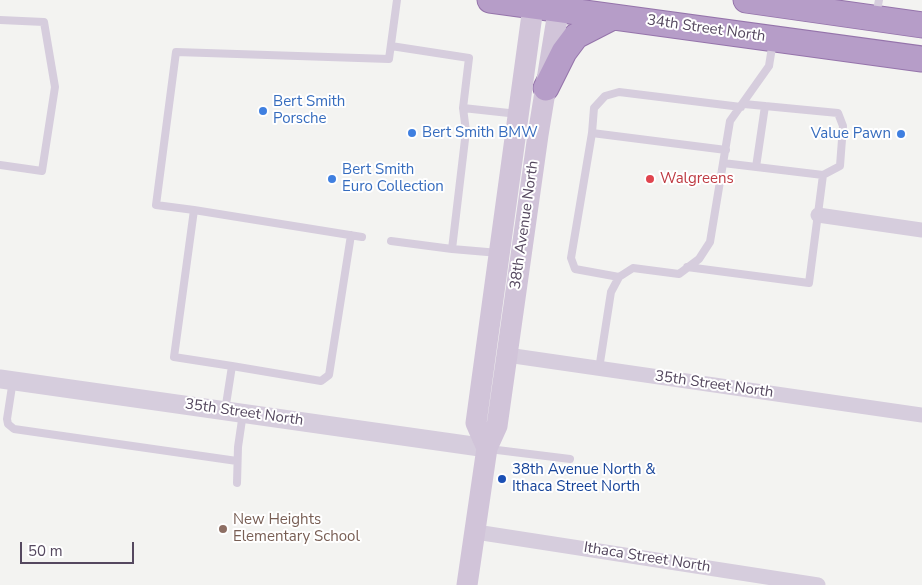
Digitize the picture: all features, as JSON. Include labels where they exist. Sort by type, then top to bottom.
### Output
[{"type":"highway","name":"34th Street North","points":[[490,0],[559,5],[613,17],[922,59]]},
{"type":"highway","points":[[746,0],[874,12],[922,25]]},
{"type":"highway","points":[[774,38],[783,31],[803,23],[857,25],[874,12]]},
{"type":"highway","points":[[546,88],[564,52],[576,36],[613,17]]},
{"type":"main road","name":"38th Avenue North","points":[[467,585],[487,448],[497,426],[496,354],[499,253],[534,3]]},
{"type":"main road","name":"38th Avenue North","points":[[496,354],[546,88],[559,5]]},
{"type":"street","points":[[818,215],[922,230]]},
{"type":"street","name":"35th Street North","points":[[496,354],[922,415]]},
{"type":"street","name":"35th Street North","points":[[6,380],[487,448]]},
{"type":"street","name":"Ithaca Street North","points":[[476,532],[818,585]]},
{"type":"lane","points":[[362,237],[156,205],[176,52],[389,59],[397,0]]},
{"type":"lane","points":[[0,20],[44,22],[55,87],[42,172],[0,165]]},
{"type":"lane","points":[[599,369],[611,292],[619,277],[633,268],[679,274],[699,258],[710,242],[730,121],[769,66],[774,38]]},
{"type":"lane","points":[[390,46],[469,58],[463,108],[466,131],[452,249]]},
{"type":"lane","points":[[619,277],[575,269],[571,258],[592,133],[594,108],[605,96],[619,92],[742,106],[766,106],[838,113],[843,126],[840,166],[823,175],[723,163]]},
{"type":"lane","points":[[756,167],[766,106]]},
{"type":"lane","points":[[463,108],[519,115]]},
{"type":"lane","points":[[592,133],[726,150]]},
{"type":"lane","points":[[688,267],[809,283],[823,175]]},
{"type":"lane","points":[[194,210],[174,357],[321,381],[329,375],[352,235]]},
{"type":"lane","points":[[391,241],[499,253]]},
{"type":"lane","points":[[232,366],[237,483]]},
{"type":"lane","points":[[6,380],[7,419],[8,424],[14,429],[237,461]]},
{"type":"lane","points":[[487,448],[570,460]]},
{"type":"place","name":"Bert Smith Porsche","points":[[263,111]]},
{"type":"place","name":"Bert Smith BMW","points":[[412,133]]},
{"type":"place","name":"Value Pawn","points":[[901,134]]},
{"type":"place","name":"Bert Smith Euro Collection","points":[[332,179]]},
{"type":"place","name":"Walgreens","points":[[650,179]]},
{"type":"place","name":"38th Avenue North & Ithaca Street North","points":[[502,479]]},
{"type":"place","name":"New Heights Elementary School","points":[[223,529]]}]
